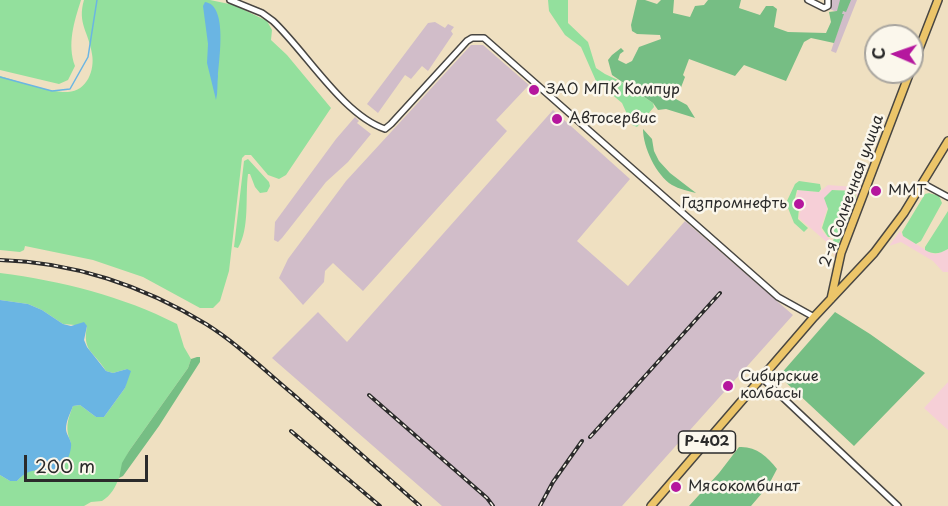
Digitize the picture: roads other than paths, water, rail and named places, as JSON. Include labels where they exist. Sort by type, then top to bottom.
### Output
[{"type":"main road","points":[[924,33],[935,1]]},
{"type":"main road","name":"2-я Солнечная улица","points":[[831,299],[841,253],[905,84]]},
{"type":"main road","name":"Р-402","points":[[651,506],[814,317],[852,278],[890,233],[948,141]]},
{"type":"street","points":[[230,0],[262,13],[273,21],[344,101],[374,125],[385,129],[467,41],[472,38],[483,38],[778,297],[814,317]]},
{"type":"street","points":[[808,0],[822,8],[828,3]]},
{"type":"street","points":[[922,183],[948,196]]},
{"type":"street","points":[[762,378],[898,506]]},
{"type":"water","points":[[205,2],[212,5],[217,12],[219,22],[220,46],[216,100],[207,63],[208,44],[203,6]]},
{"type":"water","points":[[0,300],[28,304],[63,324],[71,326],[84,322],[87,326],[84,340],[87,347],[106,371],[113,373],[127,369],[131,371],[125,388],[104,417],[96,417],[80,405],[73,406],[66,429],[71,448],[64,465],[54,471],[31,471],[17,481],[10,481],[0,475]]},
{"type":"waterway","points":[[0,77],[52,91],[70,89],[88,57],[97,0]]},
{"type":"railway","points":[[0,260],[54,266],[107,278],[158,298],[206,324],[251,358],[420,506]]},
{"type":"railway","points":[[590,437],[720,293]]},
{"type":"railway","points":[[369,395],[487,498],[493,506]]},
{"type":"railway","points":[[291,431],[380,506]]},
{"type":"railway","points":[[540,506],[553,482],[582,441]]},
{"type":"place","name":"ЗАО МПК Компур","points":[[534,90]]},
{"type":"place","name":"Автосервис","points":[[557,119]]},
{"type":"place","name":"ММТ","points":[[876,191]]},
{"type":"place","name":"Газпромнефть","points":[[799,204]]},
{"type":"place","name":"Сибирские колбасы","points":[[728,386]]},
{"type":"place","name":"Мясокомбинат","points":[[676,487]]}]
